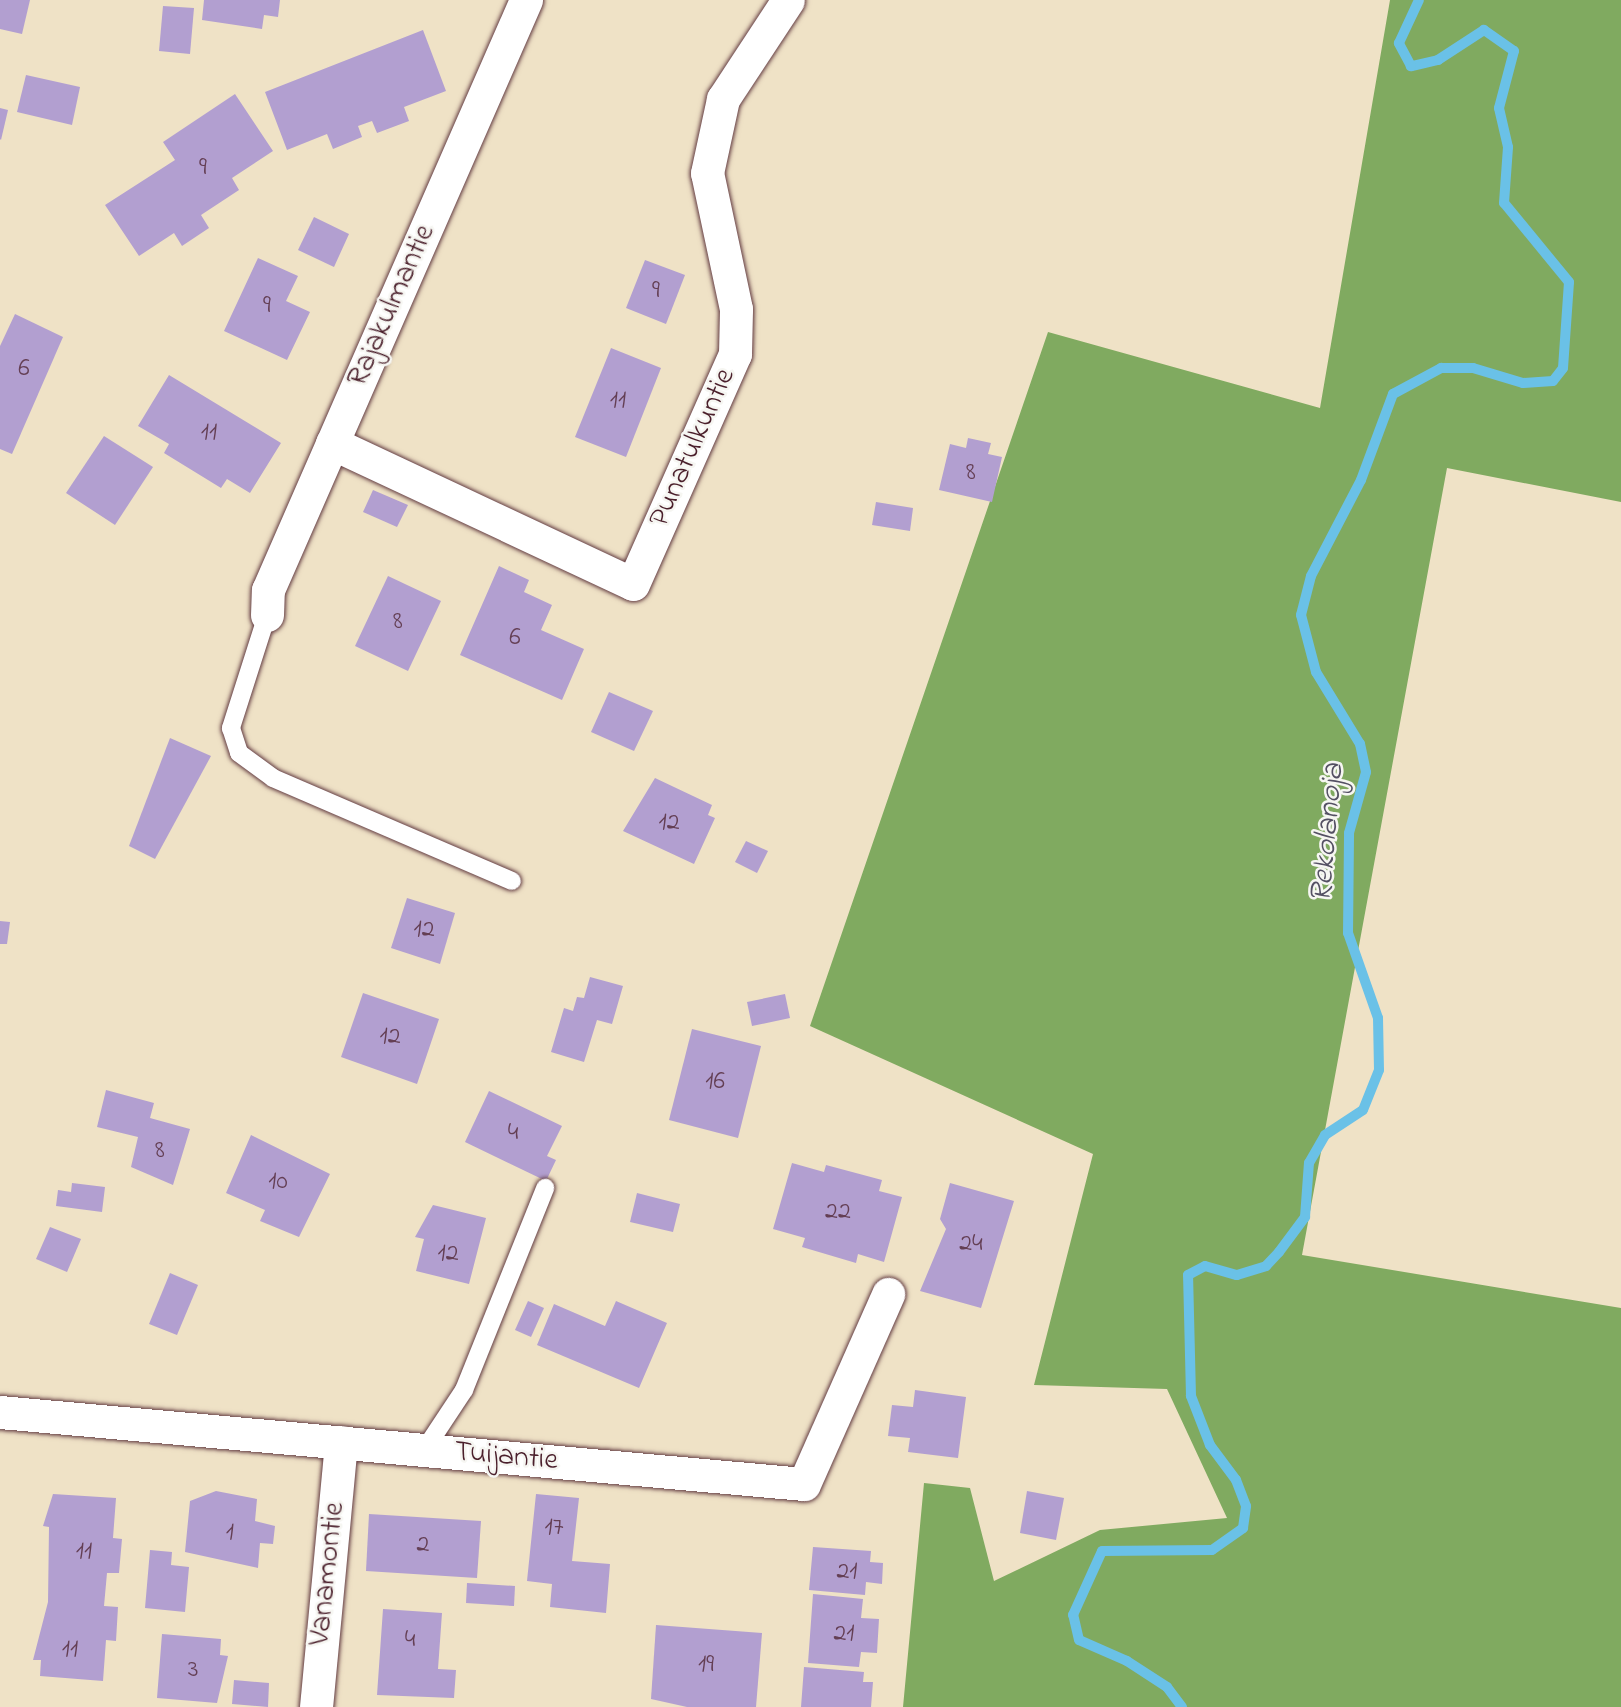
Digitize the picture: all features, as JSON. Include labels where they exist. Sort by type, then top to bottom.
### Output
[{"type":"street","name":"Rajakulmantie","points":[[267,615],[268,590],[526,0]]},
{"type":"street","name":"Punatulkuntie","points":[[332,443],[633,584],[735,354],[736,309],[707,173],[723,99],[788,0]]},
{"type":"street","name":"Tuijantie","points":[[0,1412],[804,1484],[888,1294]]},
{"type":"street","name":"Vanamontie","points":[[316,1707],[341,1442]]},
{"type":"lane","points":[[267,615],[231,728],[239,753],[273,778],[512,881]]},
{"type":"lane","points":[[425,1449],[464,1390],[545,1188]]},
{"type":"green space","points":[[1390,0],[1621,0],[1621,502],[1447,468],[1302,1255],[1621,1308],[1621,1707],[903,1707],[924,1483],[970,1488],[994,1581],[1100,1530],[1227,1518],[1167,1389],[1034,1385],[1093,1154],[810,1026],[1048,332],[1320,408]]},
{"type":"building","points":[[0,0],[30,0],[22,34],[0,29]]},
{"type":"building","points":[[204,0],[280,0],[278,17],[264,15],[262,29],[202,20]]},
{"type":"building","points":[[163,6],[194,8],[190,54],[159,51]]},
{"type":"building","points":[[423,30],[446,91],[404,107],[409,121],[377,133],[372,121],[358,126],[362,137],[333,149],[327,134],[287,150],[265,92]]},
{"type":"building","points":[[26,75],[80,87],[72,125],[17,112]]},
{"type":"building","points":[[235,94],[273,151],[232,178],[239,190],[201,215],[209,228],[182,246],[174,233],[139,256],[105,205],[175,160],[163,142]]},
{"type":"building","points":[[0,108],[8,110],[1,140],[0,139]]},
{"type":"building","points":[[314,217],[349,234],[334,267],[298,250]]},
{"type":"building","points":[[258,258],[298,276],[286,301],[310,312],[287,360],[224,331]]},
{"type":"building","points":[[645,260],[685,275],[666,324],[626,308]]},
{"type":"building","points":[[15,314],[63,337],[12,454],[0,449],[0,346]]},
{"type":"building","points":[[611,348],[661,368],[626,457],[575,437]]},
{"type":"building","points":[[169,375],[281,443],[250,493],[227,479],[221,488],[164,453],[169,444],[138,426]]},
{"type":"building","points":[[104,436],[153,467],[115,525],[66,493]]},
{"type":"building","points":[[968,438],[991,443],[988,454],[1002,457],[992,502],[939,490],[950,444],[966,448]]},
{"type":"building","points":[[373,490],[408,505],[397,527],[363,512]]},
{"type":"building","points":[[876,502],[913,508],[910,531],[872,525]]},
{"type":"building","points":[[499,566],[529,580],[524,592],[552,605],[541,630],[584,649],[562,700],[460,655]]},
{"type":"building","points":[[388,576],[441,601],[408,671],[355,646]]},
{"type":"building","points":[[609,692],[653,711],[634,751],[591,732]]},
{"type":"building","points":[[170,738],[211,756],[155,859],[129,846]]},
{"type":"building","points":[[655,778],[712,805],[708,815],[715,818],[694,864],[623,831]]},
{"type":"building","points":[[746,841],[768,851],[757,873],[735,862]]},
{"type":"building","points":[[407,898],[455,913],[440,964],[391,948]]},
{"type":"building","points":[[0,921],[10,922],[7,944],[0,944]]},
{"type":"building","points":[[590,977],[623,986],[612,1024],[597,1020],[584,1062],[551,1052],[564,1008],[573,1011],[577,997],[584,998]]},
{"type":"building","points":[[363,993],[439,1019],[417,1084],[341,1057]]},
{"type":"building","points":[[785,994],[790,1018],[752,1026],[747,1002]]},
{"type":"building","points":[[692,1029],[761,1046],[738,1138],[669,1120]]},
{"type":"building","points":[[106,1090],[154,1103],[150,1118],[190,1129],[173,1185],[131,1167],[138,1137],[97,1127]]},
{"type":"building","points":[[489,1091],[562,1126],[547,1156],[556,1160],[546,1181],[465,1142]]},
{"type":"building","points":[[251,1135],[330,1174],[299,1237],[260,1221],[265,1210],[226,1193]]},
{"type":"building","points":[[792,1163],[824,1172],[826,1165],[882,1180],[879,1191],[902,1197],[884,1262],[858,1254],[856,1263],[802,1247],[805,1238],[773,1229]]},
{"type":"building","points":[[72,1183],[105,1187],[102,1212],[56,1206],[58,1190],[71,1192]]},
{"type":"building","points":[[950,1183],[1014,1201],[981,1308],[920,1291],[946,1229],[940,1219]]},
{"type":"building","points":[[637,1193],[680,1204],[673,1232],[630,1222]]},
{"type":"building","points":[[433,1205],[486,1218],[469,1284],[416,1271],[424,1239],[415,1237]]},
{"type":"building","points":[[50,1227],[81,1239],[67,1272],[36,1259]]},
{"type":"building","points":[[170,1273],[198,1285],[177,1335],[149,1324]]},
{"type":"building","points":[[528,1301],[544,1308],[531,1337],[515,1330]]},
{"type":"building","points":[[616,1301],[667,1323],[639,1388],[537,1345],[554,1304],[605,1326]]},
{"type":"building","points":[[915,1390],[966,1397],[958,1458],[908,1452],[910,1438],[888,1436],[892,1405],[913,1407]]},
{"type":"building","points":[[216,1491],[257,1499],[255,1521],[275,1526],[273,1544],[260,1543],[258,1568],[185,1552],[190,1501]]},
{"type":"building","points":[[1027,1491],[1064,1498],[1056,1540],[1020,1533]]},
{"type":"building","points":[[53,1494],[116,1498],[113,1538],[122,1539],[119,1573],[107,1573],[104,1606],[118,1607],[116,1641],[106,1640],[103,1681],[40,1676],[41,1660],[33,1660],[48,1602],[49,1527],[43,1526]]},
{"type":"building","points":[[536,1494],[579,1498],[572,1561],[610,1564],[606,1613],[550,1607],[552,1584],[527,1581]]},
{"type":"building","points":[[369,1514],[481,1521],[477,1578],[366,1571]]},
{"type":"building","points":[[813,1547],[871,1551],[870,1562],[883,1563],[882,1584],[866,1582],[865,1595],[809,1590]]},
{"type":"building","points":[[150,1550],[172,1552],[171,1565],[189,1567],[185,1612],[145,1608]]},
{"type":"building","points":[[467,1583],[515,1586],[514,1606],[466,1603]]},
{"type":"building","points":[[813,1594],[863,1599],[861,1618],[879,1619],[877,1653],[861,1652],[859,1667],[808,1663]]},
{"type":"building","points":[[383,1609],[442,1613],[438,1669],[456,1670],[454,1698],[377,1695]]},
{"type":"building","points":[[656,1625],[762,1633],[756,1707],[687,1707],[651,1699]]},
{"type":"building","points":[[162,1634],[221,1639],[220,1655],[228,1656],[217,1703],[157,1698]]},
{"type":"building","points":[[804,1667],[864,1672],[863,1682],[873,1682],[871,1707],[801,1707]]},
{"type":"building","points":[[234,1680],[269,1683],[268,1707],[232,1704]]},
{"type":"waterway","name":"Rekolanoja","points":[[1182,1707],[1167,1687],[1127,1661],[1079,1640],[1073,1615],[1102,1551],[1212,1550],[1243,1528],[1246,1506],[1236,1480],[1210,1445],[1191,1396],[1188,1275],[1205,1266],[1237,1275],[1266,1266],[1305,1217],[1309,1163],[1325,1135],[1363,1110],[1379,1070],[1378,1018],[1348,933],[1349,833],[1366,772],[1360,744],[1316,672],[1301,615],[1311,576],[1361,480],[1393,394],[1441,368],[1473,368],[1523,383],[1553,381],[1563,368],[1569,282],[1504,203],[1508,147],[1499,108],[1514,51],[1484,30],[1438,60],[1411,66],[1399,43],[1419,0]]}]
